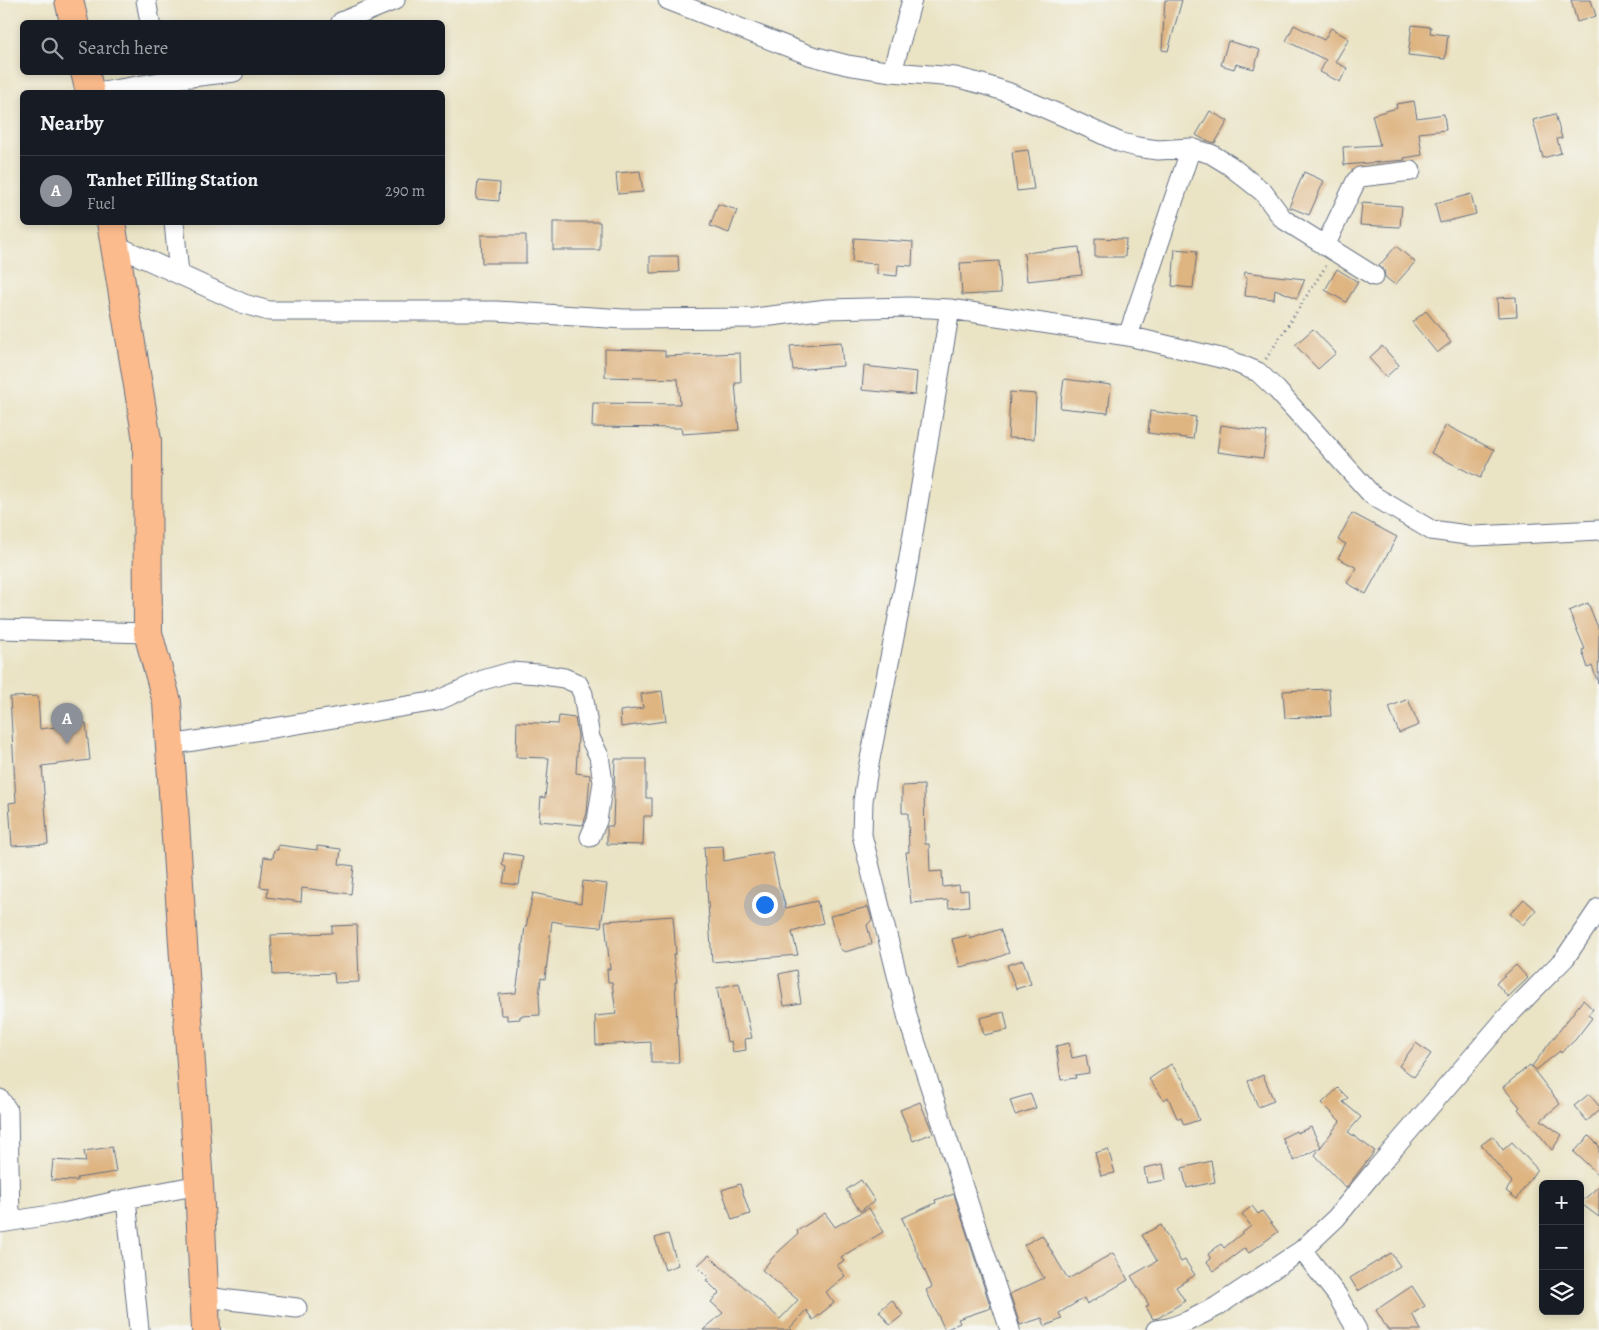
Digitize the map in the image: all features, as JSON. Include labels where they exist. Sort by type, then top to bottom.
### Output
[{"type":"highway","points":[[69,0],[74,20]]},
{"type":"highway","points":[[86,75],[90,90]]},
{"type":"highway","points":[[113,234],[147,440],[148,633],[167,702],[199,1185],[206,1330]]},
{"type":"street","points":[[146,0],[150,20]]},
{"type":"street","points":[[346,20],[394,0]]},
{"type":"street","points":[[668,0],[809,55],[847,65],[892,72],[955,77],[982,84],[1063,116],[1118,142],[1158,150],[1191,148],[1211,154],[1229,165],[1263,192],[1283,219],[1374,276]]},
{"type":"street","points":[[892,72],[912,0]]},
{"type":"street","points":[[114,90],[212,75]]},
{"type":"street","points":[[1128,336],[1191,148]]},
{"type":"street","points":[[1325,246],[1356,181],[1360,178],[1411,171]]},
{"type":"street","points":[[174,225],[179,274]]},
{"type":"street","points":[[113,234],[179,274],[244,304],[269,311],[496,311],[624,319],[754,318],[827,309],[909,307],[950,309],[1128,336],[1229,360],[1258,372],[1372,496],[1431,530],[1474,536],[1599,530]]},
{"type":"street","points":[[950,309],[905,582],[868,769],[863,802],[862,834],[908,1019],[1010,1330]]},
{"type":"street","points":[[0,629],[148,633]]},
{"type":"street","points":[[170,745],[437,701],[483,680],[511,672],[564,678],[578,684],[583,694],[590,738],[599,756],[603,782],[597,821],[590,837]]},
{"type":"street","points":[[1156,1330],[1169,1328],[1188,1321],[1216,1307],[1302,1250],[1336,1218],[1506,1018],[1565,958],[1599,908]]},
{"type":"street","points":[[0,1099],[8,1111],[5,1222],[63,1213],[199,1185]]},
{"type":"street","points":[[126,1199],[139,1330]]},
{"type":"street","points":[[1302,1250],[1337,1295],[1357,1330]]},
{"type":"street","points":[[205,1297],[297,1308]]},
{"type":"path","points":[[1258,372],[1328,262],[1325,246]]},
{"type":"building","points":[[1165,0],[1182,0],[1168,51],[1162,50]]},
{"type":"building","points":[[1571,0],[1591,0],[1596,16],[1577,22]]},
{"type":"building","points":[[1294,25],[1324,40],[1331,28],[1349,39],[1335,62],[1347,68],[1340,82],[1320,72],[1326,60],[1286,41]]},
{"type":"building","points":[[1412,25],[1431,27],[1430,33],[1448,35],[1445,59],[1408,55]]},
{"type":"building","points":[[1228,41],[1260,50],[1254,69],[1236,64],[1234,69],[1221,65]]},
{"type":"building","points":[[1414,101],[1417,118],[1444,114],[1446,130],[1419,133],[1422,155],[1404,158],[1405,160],[1344,165],[1343,147],[1380,145],[1372,115],[1397,108],[1396,104]]},
{"type":"building","points":[[1210,111],[1228,121],[1215,143],[1196,135]]},
{"type":"building","points":[[1555,114],[1562,138],[1557,139],[1561,153],[1543,158],[1533,120]]},
{"type":"building","points":[[1028,150],[1034,189],[1017,191],[1012,152]]},
{"type":"building","points":[[640,171],[643,192],[618,194],[616,173]]},
{"type":"building","points":[[1304,172],[1324,181],[1309,215],[1289,207]]},
{"type":"building","points":[[478,181],[500,183],[499,201],[476,199]]},
{"type":"building","points":[[1471,194],[1476,214],[1440,223],[1435,204]]},
{"type":"building","points":[[1362,203],[1402,206],[1400,227],[1360,225]]},
{"type":"building","points":[[718,204],[737,210],[729,233],[710,226]]},
{"type":"building","points":[[553,222],[600,222],[600,250],[553,250]]},
{"type":"building","points":[[481,235],[526,235],[526,263],[482,263]]},
{"type":"building","points":[[854,238],[913,242],[912,266],[898,265],[897,276],[877,274],[877,264],[852,262]]},
{"type":"building","points":[[1095,238],[1126,239],[1125,257],[1095,257]]},
{"type":"building","points":[[1396,246],[1415,262],[1395,285],[1385,277],[1384,270],[1379,266]]},
{"type":"building","points":[[1079,247],[1082,275],[1027,281],[1024,253]]},
{"type":"building","points":[[1175,249],[1197,251],[1193,288],[1172,286]]},
{"type":"building","points":[[650,256],[678,256],[679,272],[650,273]]},
{"type":"building","points":[[999,261],[1001,293],[962,295],[960,263]]},
{"type":"building","points":[[1337,269],[1358,282],[1346,302],[1325,290]]},
{"type":"building","points":[[1245,272],[1305,279],[1297,298],[1275,289],[1274,299],[1245,296],[1247,278],[1244,276]]},
{"type":"building","points":[[1516,297],[1517,316],[1498,317],[1497,298]]},
{"type":"building","points":[[1426,311],[1451,342],[1437,353],[1412,322]]},
{"type":"building","points":[[1313,329],[1336,353],[1318,369],[1295,345]]},
{"type":"building","points":[[841,342],[843,366],[793,370],[790,346]]},
{"type":"building","points":[[1382,346],[1399,365],[1386,377],[1369,358]]},
{"type":"building","points":[[605,349],[665,351],[665,356],[740,353],[741,383],[735,383],[739,430],[682,434],[681,428],[592,427],[593,403],[680,404],[678,379],[605,377]]},
{"type":"building","points":[[864,366],[917,372],[915,395],[862,390]]},
{"type":"building","points":[[1064,379],[1111,385],[1108,413],[1060,408]]},
{"type":"building","points":[[1010,392],[1036,394],[1034,439],[1008,438]]},
{"type":"building","points":[[1150,411],[1196,417],[1193,439],[1148,433]]},
{"type":"building","points":[[1221,425],[1267,432],[1263,458],[1217,452]]},
{"type":"building","points":[[1446,425],[1494,450],[1480,478],[1431,453]]},
{"type":"building","points":[[1352,513],[1397,537],[1366,594],[1347,583],[1357,568],[1338,558],[1346,544],[1338,540]]},
{"type":"building","points":[[1588,603],[1599,630],[1598,683],[1592,666],[1588,668],[1582,650],[1585,649],[1569,611]]},
{"type":"building","points":[[1329,689],[1331,716],[1285,718],[1283,691]]},
{"type":"building","points":[[662,691],[666,721],[621,727],[620,711],[643,708],[641,694]]},
{"type":"building","points":[[38,696],[40,729],[86,723],[90,760],[42,766],[48,844],[12,846],[9,803],[16,802],[10,697]]},
{"type":"building","points":[[1408,699],[1419,725],[1399,733],[1389,707]]},
{"type":"building","points":[[559,716],[575,718],[578,736],[576,773],[590,775],[587,813],[583,825],[539,821],[541,797],[545,798],[549,758],[516,757],[517,722],[558,724]]},
{"type":"building","points":[[615,759],[646,759],[646,798],[652,798],[652,816],[644,816],[643,845],[607,844],[607,826],[613,826]]},
{"type":"building","points":[[924,785],[925,844],[929,844],[930,872],[942,871],[943,887],[959,885],[960,891],[968,890],[969,906],[949,908],[948,900],[911,903],[906,852],[909,852],[908,813],[902,813],[902,786]]},
{"type":"building","points":[[278,845],[317,850],[317,846],[341,849],[339,864],[354,866],[351,894],[302,888],[301,902],[267,897],[268,888],[260,887],[264,857],[273,858],[274,850],[278,850]]},
{"type":"building","points":[[723,846],[724,861],[772,852],[786,908],[817,901],[823,923],[792,932],[798,955],[712,962],[704,847]]},
{"type":"building","points":[[504,853],[523,856],[519,885],[503,883],[506,867],[502,865]]},
{"type":"building","points":[[583,881],[607,884],[601,927],[552,921],[545,979],[541,978],[539,996],[540,1015],[520,1016],[520,1019],[507,1020],[507,1015],[501,1015],[499,994],[516,993],[525,927],[533,893],[581,903]]},
{"type":"building","points":[[1524,899],[1536,910],[1523,925],[1510,914]]},
{"type":"building","points":[[868,907],[872,920],[867,925],[872,944],[845,952],[840,949],[830,916]]},
{"type":"building","points":[[673,916],[676,954],[673,954],[677,982],[675,982],[679,1063],[651,1063],[651,1042],[596,1045],[595,1016],[616,1014],[612,982],[608,982],[607,969],[610,969],[605,921]]},
{"type":"building","points":[[357,925],[359,982],[335,983],[334,973],[273,975],[271,935],[332,933],[332,926]]},
{"type":"building","points":[[1000,929],[1009,953],[988,961],[960,967],[952,939],[969,935],[970,939]]},
{"type":"building","points":[[1023,960],[1031,984],[1016,989],[1007,965]]},
{"type":"building","points":[[1516,965],[1528,978],[1508,997],[1496,983]]},
{"type":"building","points":[[796,970],[801,1003],[784,1006],[779,974]]},
{"type":"building","points":[[739,983],[752,1038],[745,1039],[746,1050],[733,1052],[731,1041],[727,1042],[717,988]]},
{"type":"building","points":[[1583,1000],[1593,1009],[1588,1015],[1592,1018],[1575,1040],[1561,1053],[1560,1051],[1536,1070],[1532,1066]]},
{"type":"building","points":[[1004,1012],[1008,1030],[984,1035],[980,1018]]},
{"type":"building","points":[[1069,1043],[1072,1058],[1086,1055],[1089,1073],[1075,1075],[1076,1078],[1061,1080],[1056,1046]]},
{"type":"building","points":[[1416,1043],[1431,1054],[1414,1077],[1399,1066]]},
{"type":"building","points":[[1171,1064],[1184,1081],[1199,1120],[1184,1125],[1181,1118],[1177,1118],[1168,1097],[1164,1100],[1149,1079]]},
{"type":"building","points":[[1530,1065],[1560,1104],[1541,1120],[1562,1135],[1552,1150],[1518,1109],[1520,1107],[1503,1087]]},
{"type":"building","points":[[1263,1075],[1274,1101],[1258,1107],[1248,1081]]},
{"type":"building","points":[[1338,1088],[1348,1098],[1343,1102],[1361,1117],[1348,1132],[1375,1151],[1346,1188],[1315,1155],[1340,1121],[1322,1103]]},
{"type":"building","points":[[1031,1094],[1036,1108],[1015,1115],[1010,1100]]},
{"type":"building","points":[[1589,1094],[1599,1106],[1599,1110],[1587,1121],[1574,1106]]},
{"type":"building","points":[[920,1102],[933,1133],[913,1141],[900,1110]]},
{"type":"building","points":[[1311,1127],[1321,1147],[1294,1161],[1282,1138],[1296,1131],[1297,1133]]},
{"type":"building","points":[[1493,1136],[1503,1150],[1512,1142],[1537,1169],[1517,1199],[1506,1191],[1512,1182],[1481,1145]]},
{"type":"building","points":[[1589,1136],[1599,1146],[1599,1175],[1574,1152]]},
{"type":"building","points":[[112,1147],[116,1172],[77,1178],[77,1181],[51,1180],[53,1160],[86,1162],[84,1151]]},
{"type":"building","points":[[1108,1149],[1115,1173],[1101,1176],[1095,1153]]},
{"type":"building","points":[[1211,1161],[1215,1182],[1187,1188],[1182,1168]]},
{"type":"building","points":[[1163,1164],[1166,1180],[1147,1183],[1144,1168]]},
{"type":"building","points":[[861,1180],[875,1201],[860,1211],[846,1190]]},
{"type":"building","points":[[740,1184],[750,1214],[732,1220],[722,1190]]},
{"type":"building","points":[[1599,1186],[1599,1217],[1584,1206],[1584,1199]]},
{"type":"building","points":[[954,1194],[991,1308],[958,1319],[960,1323],[945,1330],[926,1290],[932,1287],[902,1218],[936,1203],[935,1200]]},
{"type":"building","points":[[1252,1206],[1258,1214],[1262,1211],[1278,1232],[1249,1253],[1245,1248],[1214,1271],[1207,1262],[1211,1259],[1208,1254],[1221,1244],[1224,1248],[1251,1226],[1242,1214]]},
{"type":"building","points":[[869,1208],[883,1232],[841,1257],[844,1261],[837,1265],[845,1276],[826,1292],[834,1303],[813,1320],[806,1310],[790,1328],[792,1330],[703,1330],[723,1313],[711,1302],[719,1293],[706,1280],[709,1278],[697,1266],[709,1255],[780,1319],[798,1300],[762,1270],[798,1234],[797,1231],[825,1213],[835,1227]]},
{"type":"building","points":[[1161,1225],[1181,1262],[1185,1260],[1195,1275],[1176,1287],[1185,1301],[1158,1318],[1153,1319],[1146,1307],[1149,1305],[1131,1276],[1157,1261],[1142,1235]]},
{"type":"building","points":[[668,1234],[678,1265],[665,1270],[655,1238]]},
{"type":"building","points":[[1042,1235],[1068,1279],[1113,1253],[1128,1280],[1087,1304],[1084,1298],[1059,1313],[1062,1319],[1045,1326],[1042,1318],[1020,1325],[1010,1294],[1044,1278],[1024,1245]]},
{"type":"building","points":[[1391,1253],[1400,1266],[1358,1291],[1350,1278]]},
{"type":"building","points":[[1412,1286],[1425,1306],[1412,1314],[1421,1330],[1388,1330],[1376,1310]]},
{"type":"building","points":[[892,1300],[903,1315],[890,1325],[879,1311]]},
{"type":"place","name":"Tanhet Filling Station","points":[[67,744]]}]
